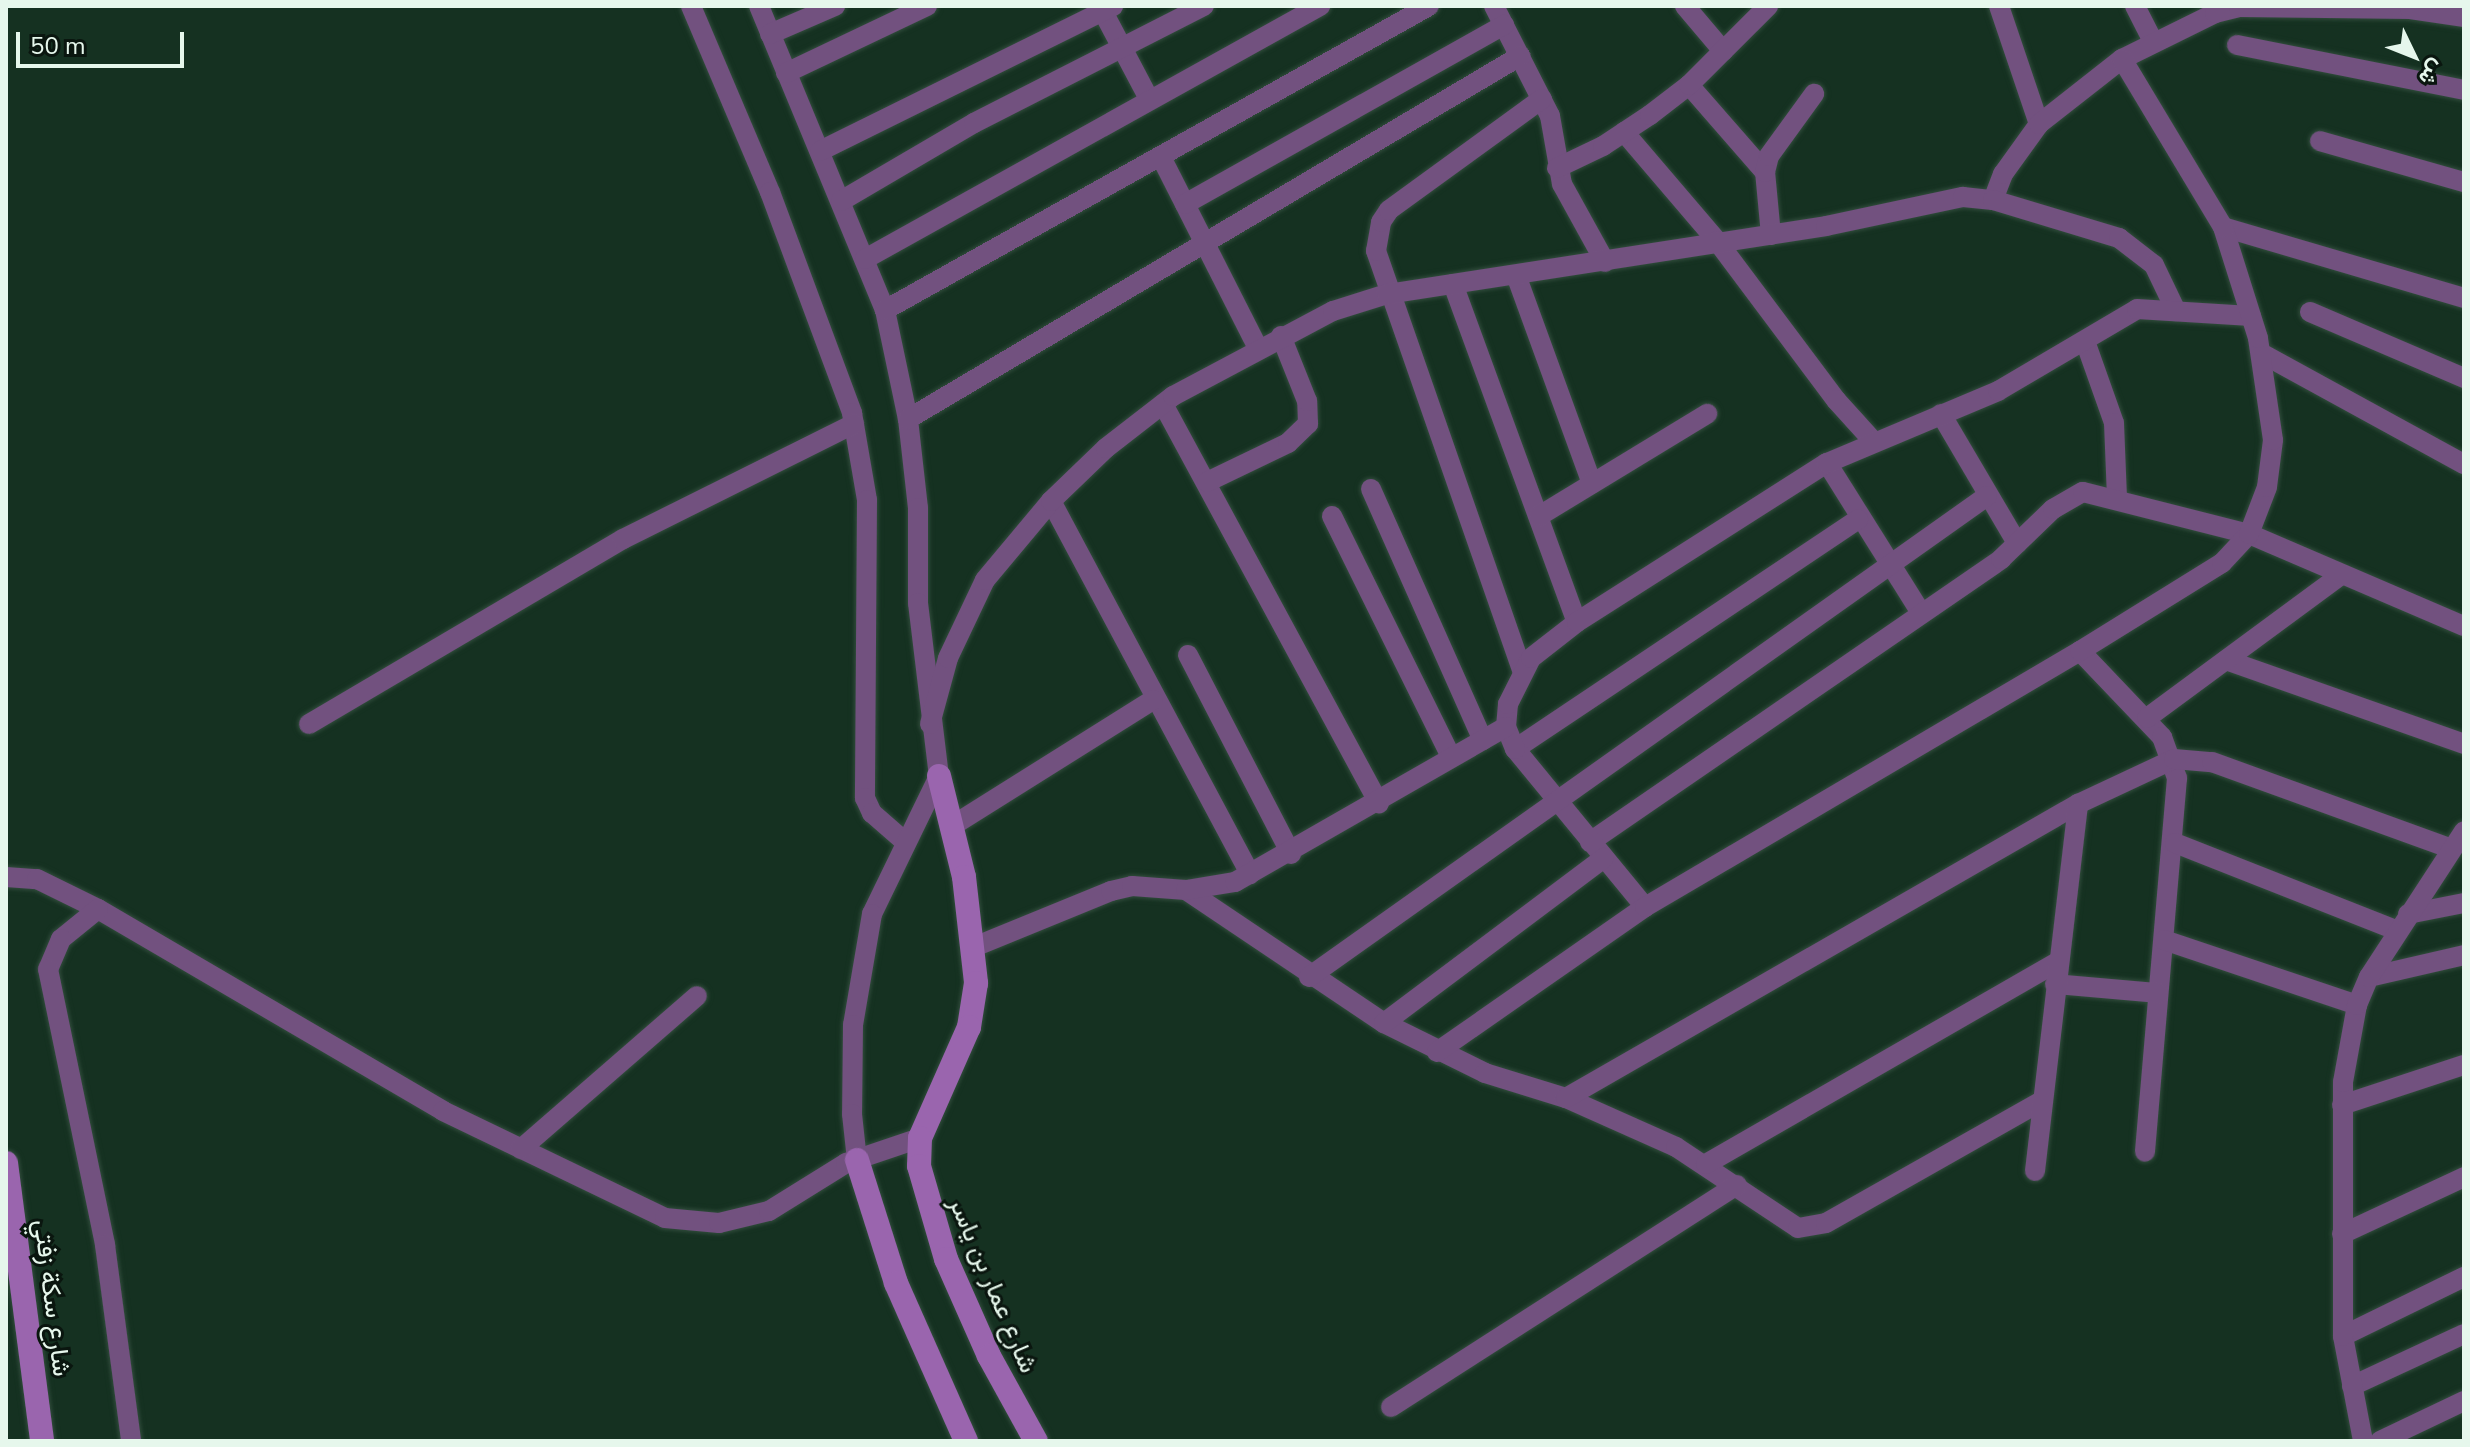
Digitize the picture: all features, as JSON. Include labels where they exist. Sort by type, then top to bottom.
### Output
[{"type":"street","points":[[691,6],[776,206],[854,424],[867,500],[865,798],[872,813],[904,841]]},
{"type":"street","points":[[759,6],[885,310],[908,419],[930,724],[939,776],[904,841],[872,914],[857,1000],[852,1114],[896,1283],[966,1441]]},
{"type":"street","points":[[770,34],[835,6]]},
{"type":"street","points":[[786,73],[927,6]]},
{"type":"street","points":[[841,201],[974,123],[1204,6]]},
{"type":"street","points":[[865,259],[1320,6]]},
{"type":"street","points":[[1494,6],[1550,116],[1557,168],[1605,262]]},
{"type":"street","points":[[1685,6],[1723,51]]},
{"type":"street","points":[[1557,168],[1624,132],[1689,85],[1768,6]]},
{"type":"street","points":[[1999,6],[2039,124]]},
{"type":"street","points":[[2135,6],[2152,40]]},
{"type":"street","points":[[1993,200],[2018,149],[2039,124],[2122,59],[2152,40],[2239,7],[2410,9],[2464,17]]},
{"type":"street","points":[[820,151],[1105,8],[1122,49],[1149,99]]},
{"type":"street","points":[[885,310],[1161,157],[1419,8]]},
{"type":"street","points":[[1185,204],[1504,25]]},
{"type":"street","points":[[2237,45],[2464,90]]},
{"type":"street","points":[[908,419],[1208,245],[1520,56]]},
{"type":"street","points":[[1437,1052],[1645,907],[2080,651],[2222,563],[2249,534],[2267,487],[2273,440],[2261,353],[2223,227],[2122,59]]},
{"type":"street","points":[[1689,85],[1765,172]]},
{"type":"street","points":[[1771,235],[1765,172],[1779,139],[1814,94]]},
{"type":"street","points":[[1522,670],[1387,294],[1376,251],[1381,222],[1389,210],[1542,99]]},
{"type":"street","points":[[1624,132],[1717,241],[1836,400],[1873,441]]},
{"type":"street","points":[[2320,141],[2464,182]]},
{"type":"street","points":[[1161,157],[1258,348]]},
{"type":"street","points":[[930,724],[948,658],[985,580],[1051,501],[1163,404],[1281,336],[1387,294],[1771,235],[1963,197],[1993,200],[2119,238],[2154,265],[2176,311]]},
{"type":"street","points":[[2223,227],[2464,298]]},
{"type":"street","points":[[1516,275],[1592,484]]},
{"type":"street","points":[[1453,284],[1577,622]]},
{"type":"street","points":[[1645,907],[1515,749],[1506,727],[1508,704],[1522,670],[1577,622],[1827,463],[2034,373],[2137,309],[2251,316]]},
{"type":"street","points":[[2310,312],[2464,378]]},
{"type":"street","points":[[1207,482],[1288,443],[1308,424],[1307,401],[1281,336]]},
{"type":"street","points":[[2085,341],[2114,423],[2117,498]]},
{"type":"street","points":[[2261,353],[2464,464]]},
{"type":"street","points":[[1163,404],[1379,803]]},
{"type":"street","points":[[1539,516],[1707,414]]},
{"type":"street","points":[[1941,414],[2017,543]]},
{"type":"street","points":[[309,724],[623,539],[854,424]]},
{"type":"street","points":[[1827,463],[1889,569],[1921,613]]},
{"type":"street","points":[[1371,489],[1483,740]]},
{"type":"street","points":[[1590,842],[1921,613],[2017,543],[2053,509],[2083,492],[2117,498],[2249,534],[2464,626]]},
{"type":"street","points":[[1309,977],[1554,798],[1889,569],[1987,496]]},
{"type":"street","points":[[1051,501],[1153,700],[1250,874]]},
{"type":"street","points":[[1332,516],[1451,757]]},
{"type":"street","points":[[1515,749],[1858,519]]},
{"type":"street","points":[[2147,718],[2341,575]]},
{"type":"street","points":[[2080,651],[2147,718],[2174,759],[2179,806],[2158,993],[2145,1152]]},
{"type":"street","points":[[1188,655],[1291,854]]},
{"type":"street","points":[[2226,660],[2464,744]]},
{"type":"street","points":[[952,826],[1153,700]]},
{"type":"street","points":[[974,947],[1111,891],[1132,886],[1186,890],[1213,888],[1250,874],[1291,854],[1506,727]]},
{"type":"street","points":[[1566,1098],[2078,804],[2174,759],[2212,762],[2452,849]]},
{"type":"street","name":"شارع عمار بن ياسر","points":[[939,776],[952,826],[974,947],[976,983],[969,1027],[920,1138],[925,1199],[946,1259],[989,1356],[1036,1441]]},
{"type":"street","points":[[2035,1171],[2057,962],[2078,804]]},
{"type":"street","points":[[2363,1441],[2343,1336],[2342,1105],[2357,1005],[2369,977],[2464,831]]},
{"type":"street","points":[[2175,843],[2403,922],[2464,903]]},
{"type":"street","points":[[1384,1023],[1604,858]]},
{"type":"street","points":[[6,877],[37,879],[98,909],[361,1066],[648,1213],[701,1223],[769,1211],[862,1158],[920,1138]]},
{"type":"street","points":[[1186,890],[1309,977],[1384,1023],[1437,1052],[1566,1098],[1706,1164],[1782,1222],[1811,1228],[2043,1100]]},
{"type":"street","points":[[98,909],[61,939],[48,969],[105,1245],[131,1441]]},
{"type":"street","points":[[2164,940],[2357,1005]]},
{"type":"street","points":[[2369,977],[2464,955]]},
{"type":"street","points":[[1706,1164],[2057,962]]},
{"type":"street","points":[[2055,984],[2158,993]]},
{"type":"street","points":[[521,1149],[697,996]]},
{"type":"street","points":[[2342,1105],[2464,1065]]},
{"type":"street","name":"شارع سكة زفتي","points":[[6,1163],[42,1441]]},
{"type":"street","points":[[2342,1234],[2464,1177]]},
{"type":"street","points":[[1391,1407],[1737,1185]]},
{"type":"street","points":[[2343,1336],[2464,1277]]},
{"type":"street","points":[[2352,1386],[2464,1334]]},
{"type":"street","points":[[2380,1441],[2464,1401]]}]
